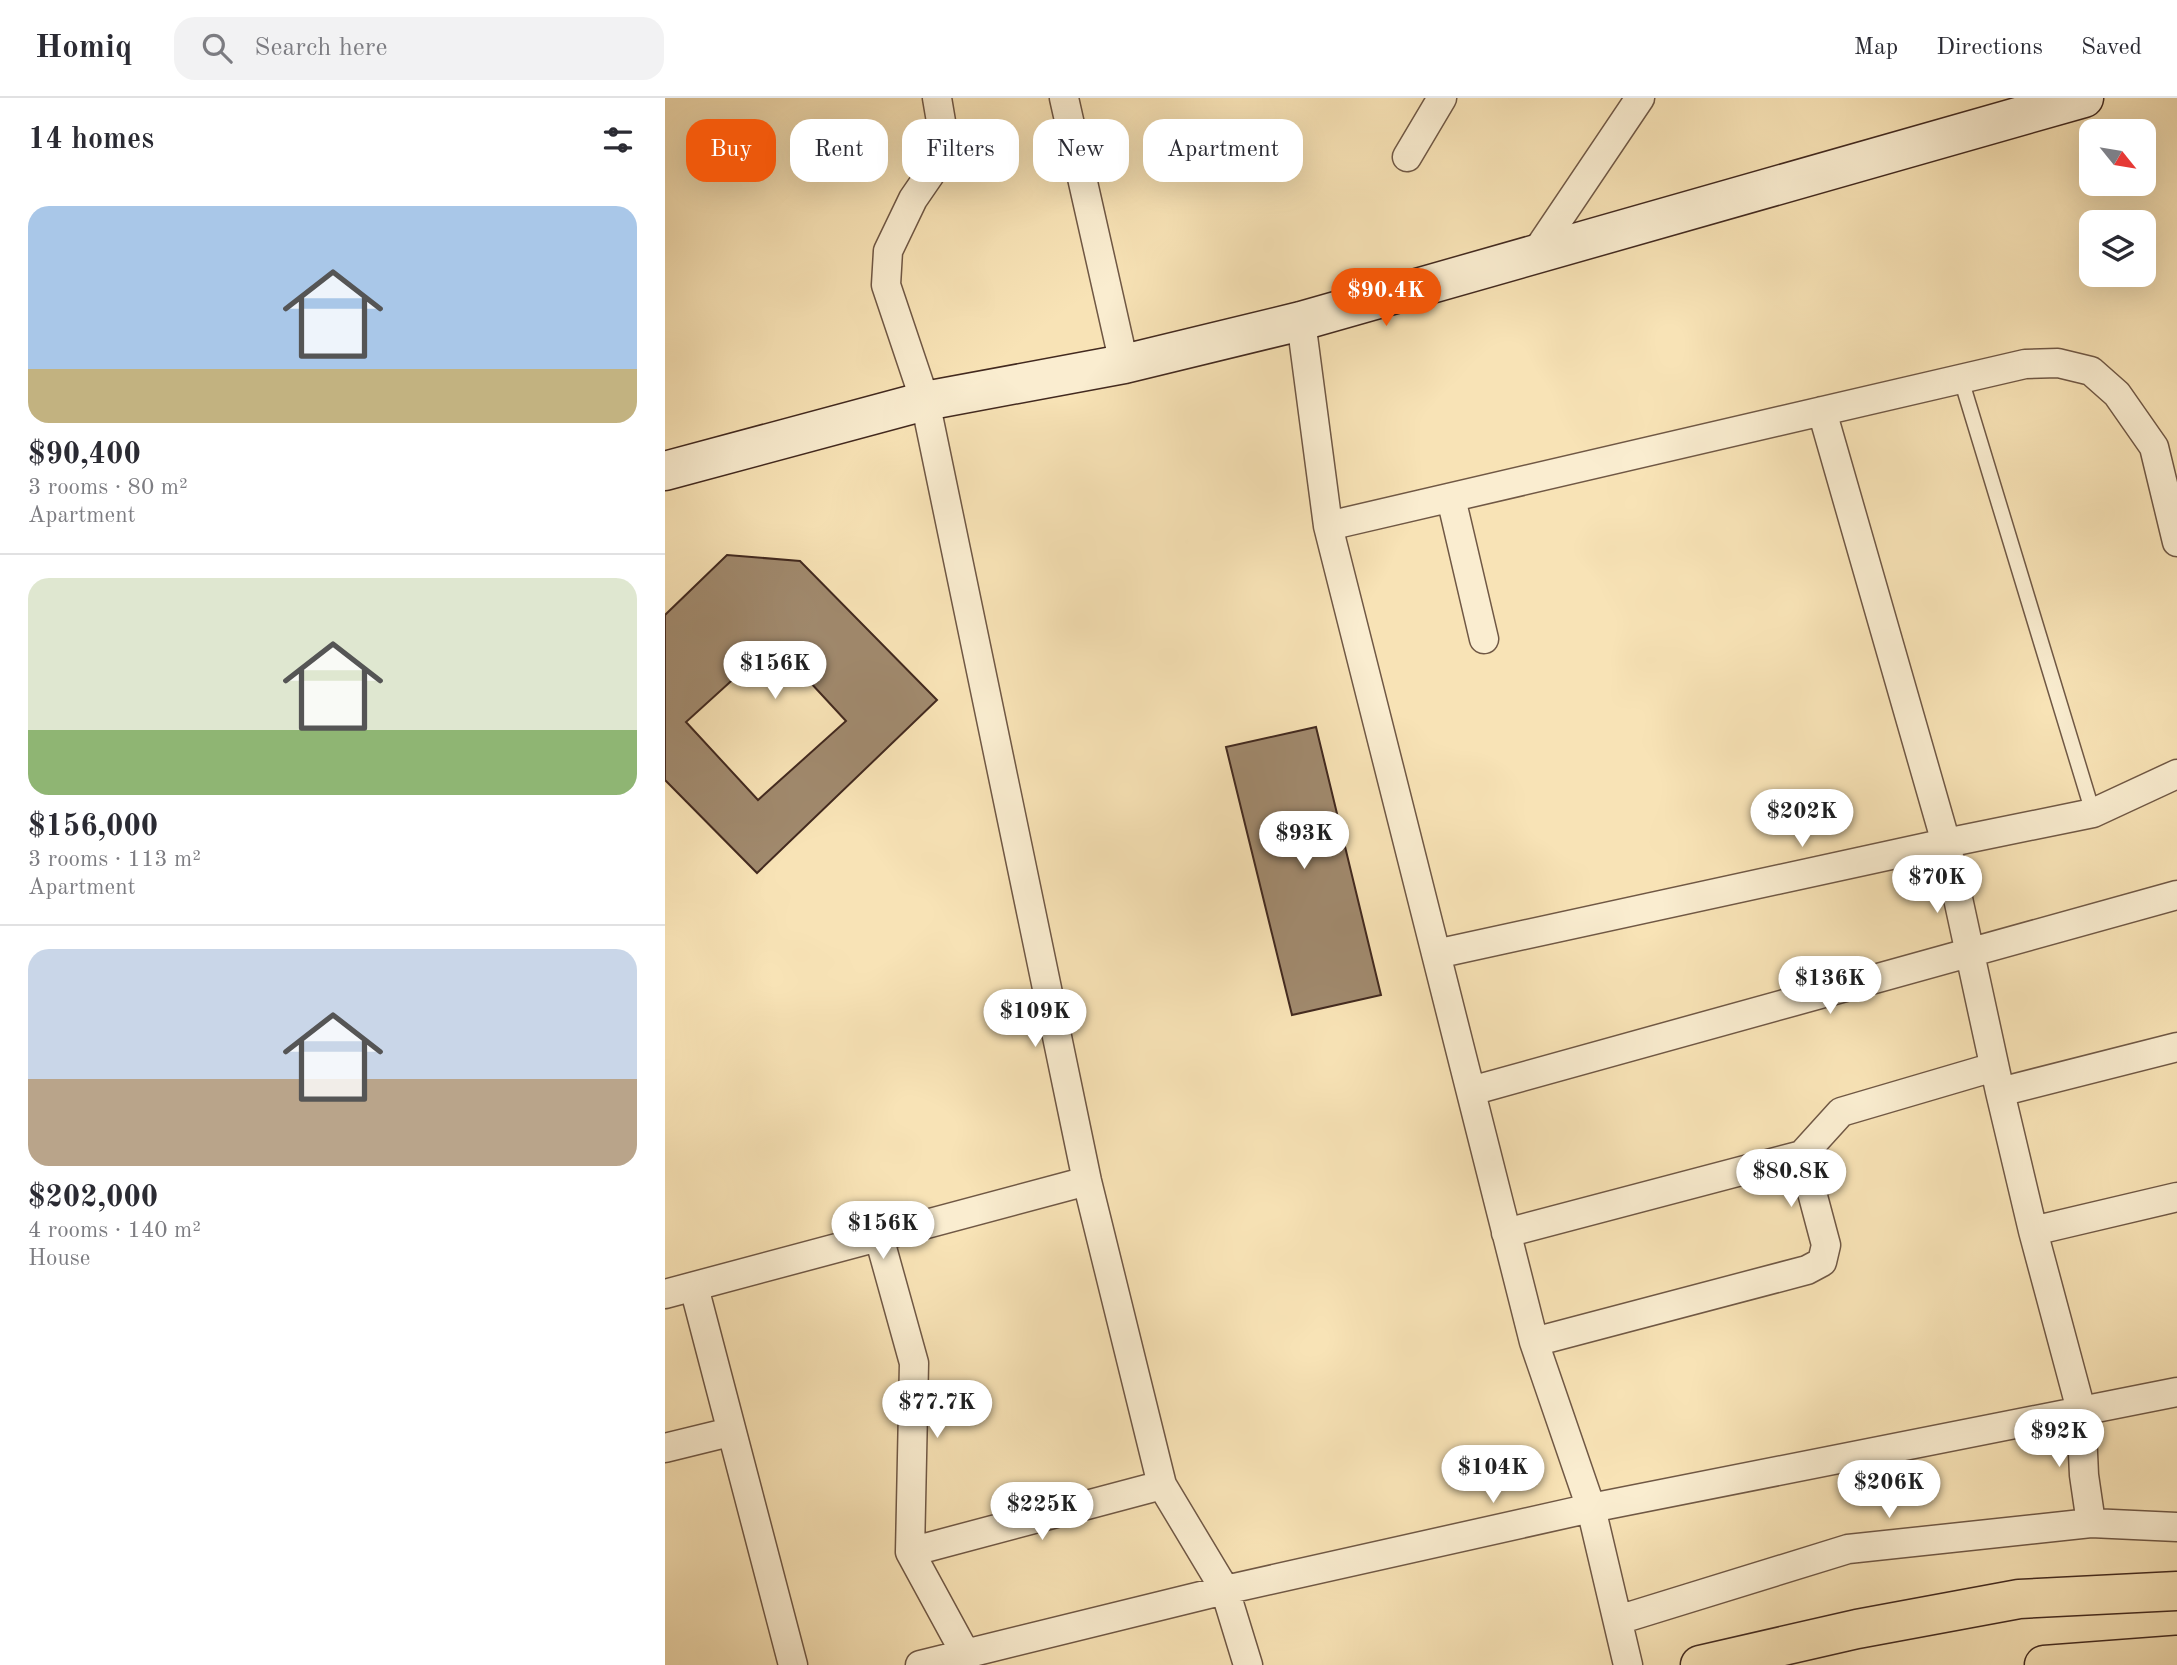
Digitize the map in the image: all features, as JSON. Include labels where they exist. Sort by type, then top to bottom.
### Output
[{"type":"highway","points":[[1700,1665],[1857,1629],[2019,1599],[2177,1591]]},
{"type":"highway","points":[[2044,1665],[2177,1655]]},
{"type":"street","points":[[937,98],[946,151],[913,199],[888,251],[886,285],[925,401],[1087,1181],[1162,1485],[1225,1590],[1248,1665]]},
{"type":"street","points":[[1064,98],[1124,364]]},
{"type":"street","points":[[1407,157],[1442,98]]},
{"type":"street","points":[[1535,254],[1640,98]]},
{"type":"street","points":[[665,471],[925,401],[1124,364],[1301,321],[2084,98]]},
{"type":"street","points":[[1301,321],[1328,526],[1534,1342],[1591,1508],[1628,1665]]},
{"type":"street","points":[[1328,526],[1961,379],[2025,365],[2058,363],[2091,371],[2117,394],[2154,447],[2177,542]]},
{"type":"street","points":[[1822,411],[1946,843],[1997,1080],[2033,1231],[2081,1410],[2084,1475],[2091,1524]]},
{"type":"street","points":[[1451,498],[1484,639]]},
{"type":"street","points":[[1436,954],[2093,813],[2177,774]]},
{"type":"street","points":[[1471,1091],[2177,895]]},
{"type":"street","points":[[1507,1233],[1802,1155],[1841,1112],[2177,1047]]},
{"type":"street","points":[[1534,1342],[1807,1270],[1822,1262],[1826,1245],[1802,1155]]},
{"type":"street","points":[[665,1294],[1087,1181]]},
{"type":"street","points":[[2033,1231],[2177,1197]]},
{"type":"street","points":[[879,1237],[914,1363],[910,1552],[965,1653]]},
{"type":"street","points":[[694,1287],[793,1665]]},
{"type":"street","points":[[920,1665],[1225,1590],[1591,1508],[2177,1392]]},
{"type":"street","points":[[665,1448],[730,1432]]},
{"type":"street","points":[[910,1552],[1162,1485]]},
{"type":"street","points":[[1618,1620],[1848,1549],[2091,1524],[2177,1527]]},
{"type":"lane","points":[[1961,379],[2093,813]]},
{"type":"building","points":[[727,555],[800,561],[937,700],[757,873],[665,780],[665,615]],"holes":[[[751,663],[797,668],[846,721],[758,800],[686,722]]]},
{"type":"building","points":[[1316,727],[1381,995],[1292,1015],[1226,747]]}]
